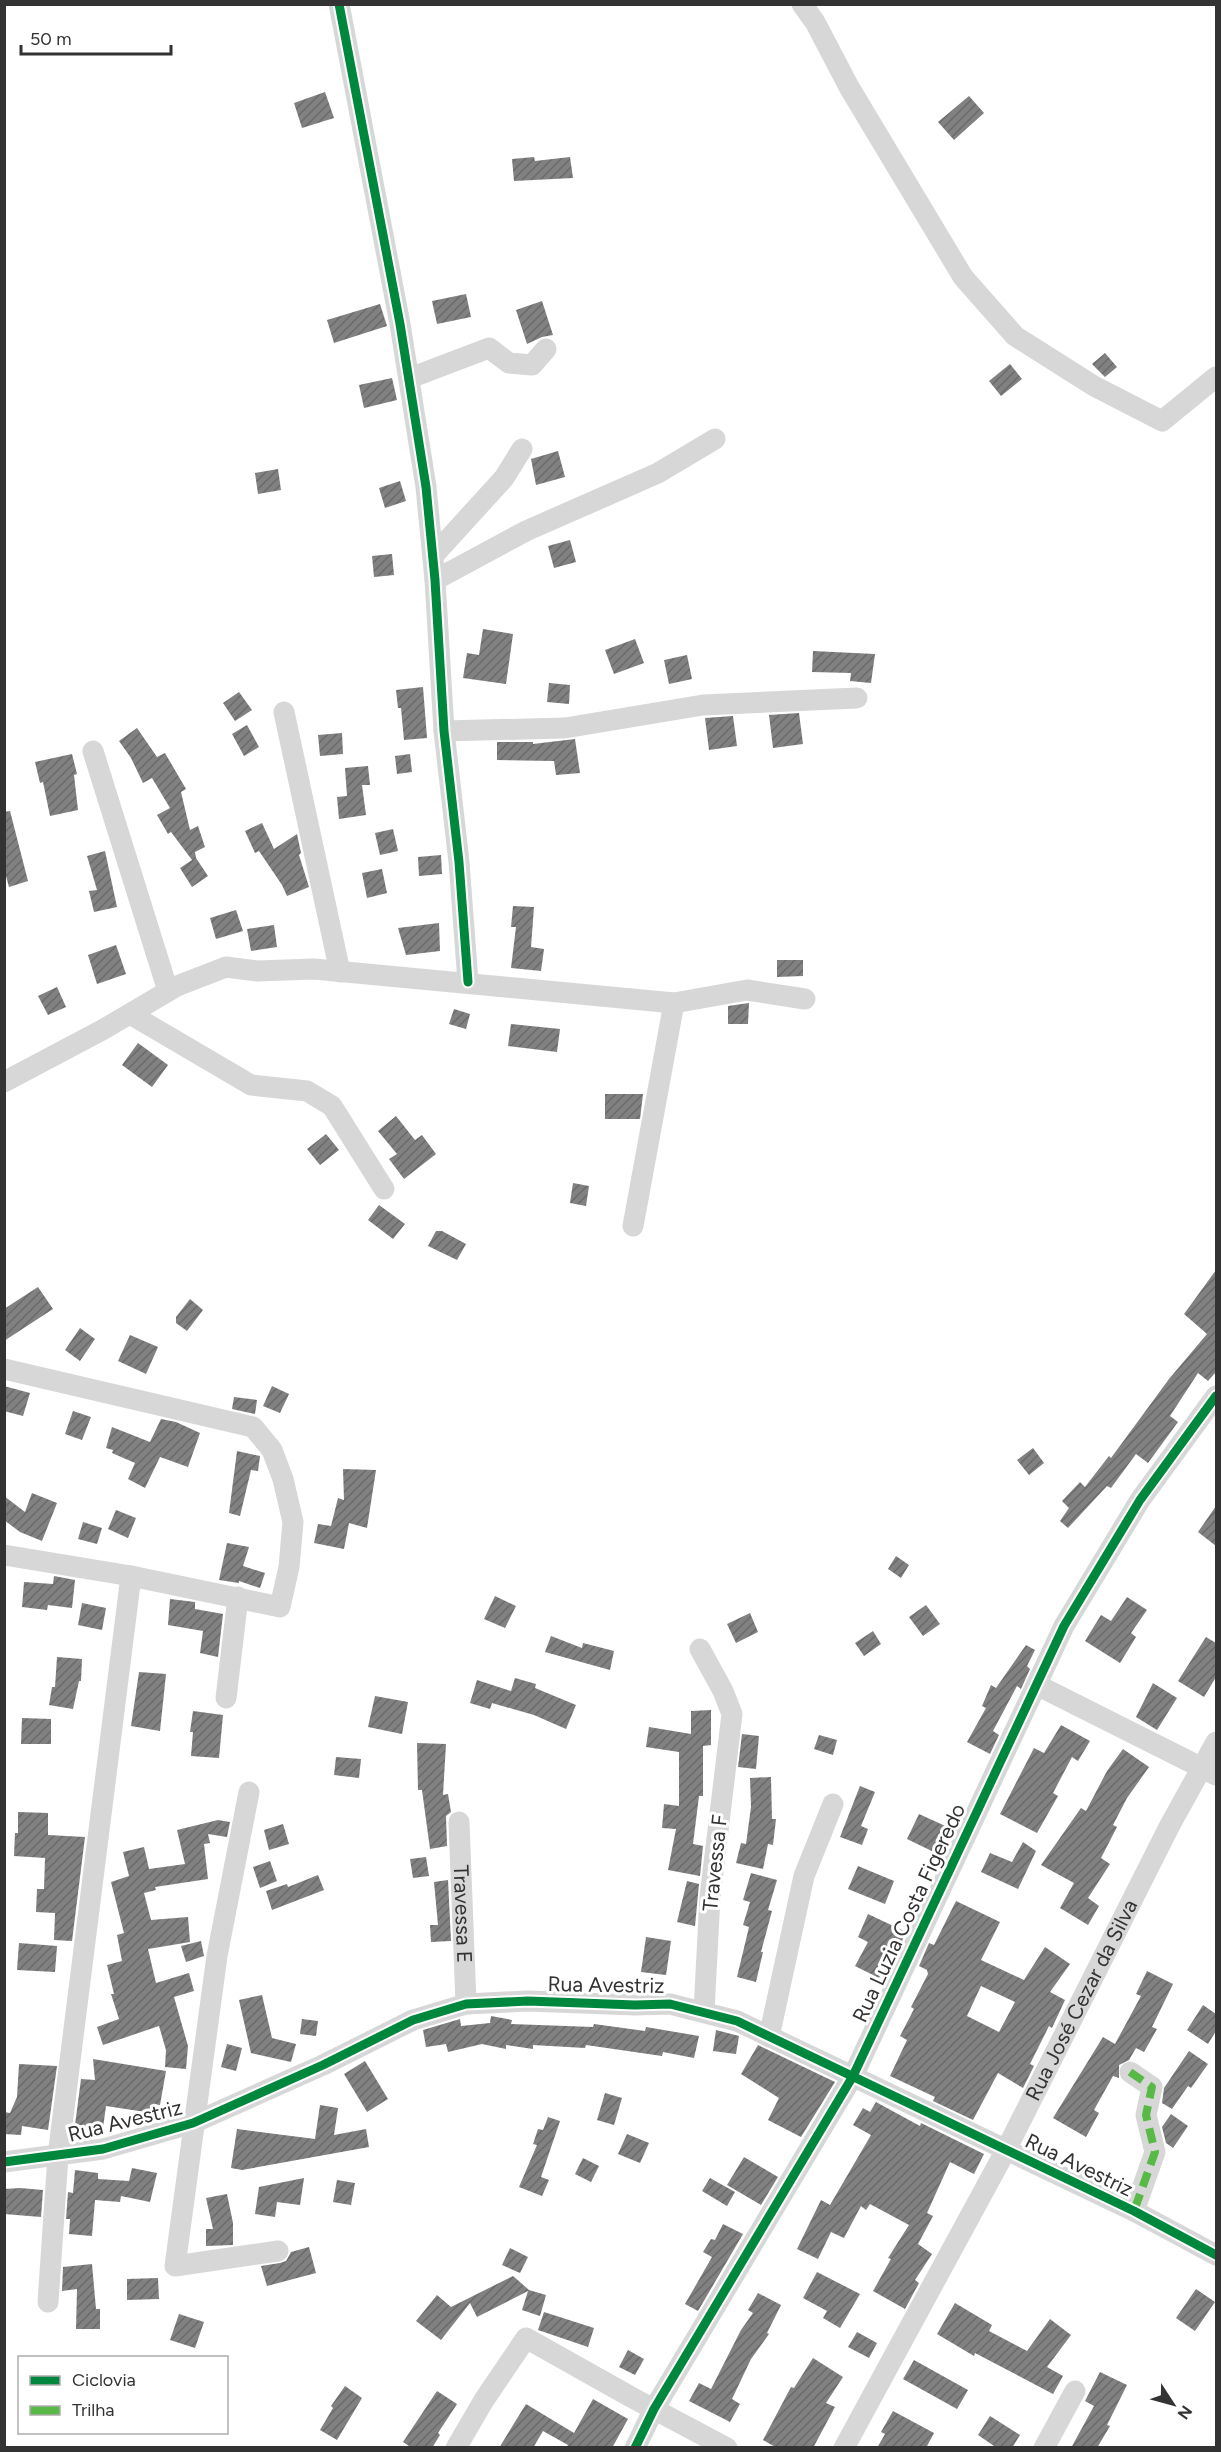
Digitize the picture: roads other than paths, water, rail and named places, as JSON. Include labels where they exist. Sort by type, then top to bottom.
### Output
[{"type":"street","points":[[339,4],[410,378],[426,487],[435,580],[444,731],[459,862],[468,982]]},
{"type":"street","points":[[802,4],[815,22],[849,87],[963,277],[1015,336],[1094,386],[1162,422],[1216,377]]},
{"type":"street","points":[[410,378],[489,348],[509,363],[532,365],[546,350]]},
{"type":"street","points":[[435,580],[526,531],[658,473],[715,439]]},
{"type":"street","points":[[433,556],[504,478],[522,449]]},
{"type":"street","points":[[444,731],[565,728],[703,705],[857,698]]},
{"type":"street","points":[[284,712],[340,972]]},
{"type":"street","points":[[93,751],[168,991]]},
{"type":"street","points":[[4,1082],[168,991],[226,967],[256,971],[315,969],[468,982],[674,1004],[747,990],[805,999]]},
{"type":"street","points":[[633,1226],[674,1004]]},
{"type":"street","points":[[130,1014],[251,1085],[307,1091],[332,1106],[384,1189]]},
{"type":"street","points":[[4,1369],[253,1427],[272,1450],[283,1479],[293,1522],[290,1567],[280,1607],[131,1576],[4,1555]]},
{"type":"street","name":"Rua Luzia Costa Figeredo","points":[[635,2448],[654,2409],[853,2076],[1064,1626],[1140,1500],[1216,1396]]},
{"type":"street","points":[[48,2302],[58,2156],[131,1576]]},
{"type":"street","points":[[226,1698],[238,1597]]},
{"type":"street","name":"Travessa F","points":[[700,1649],[723,1691],[732,1714],[710,1897],[704,2011]]},
{"type":"street","points":[[1037,1685],[1209,1771]]},
{"type":"street","name":"Rua José Cezar da Silva","points":[[843,2448],[1006,2150],[1069,2023],[1209,1771],[1216,1742]]},
{"type":"street","points":[[249,1792],[217,1956],[175,2266],[278,2251]]},
{"type":"street","points":[[769,2037],[804,1876],[833,1804]]},
{"type":"street","name":"Travessa E","points":[[459,1822],[466,2004]]},
{"type":"street","name":"Rua Avestriz","points":[[4,2162],[104,2149],[193,2123],[323,2065],[412,2020],[466,2004],[528,2001],[670,2004],[737,2021],[1134,2211],[1216,2255]]},
{"type":"street","points":[[1130,2072],[1152,2087],[1146,2115],[1155,2152],[1134,2211]]},
{"type":"street","points":[[456,2448],[484,2400],[526,2338],[727,2448]]},
{"type":"street","points":[[1044,2448],[1075,2391]]}]
